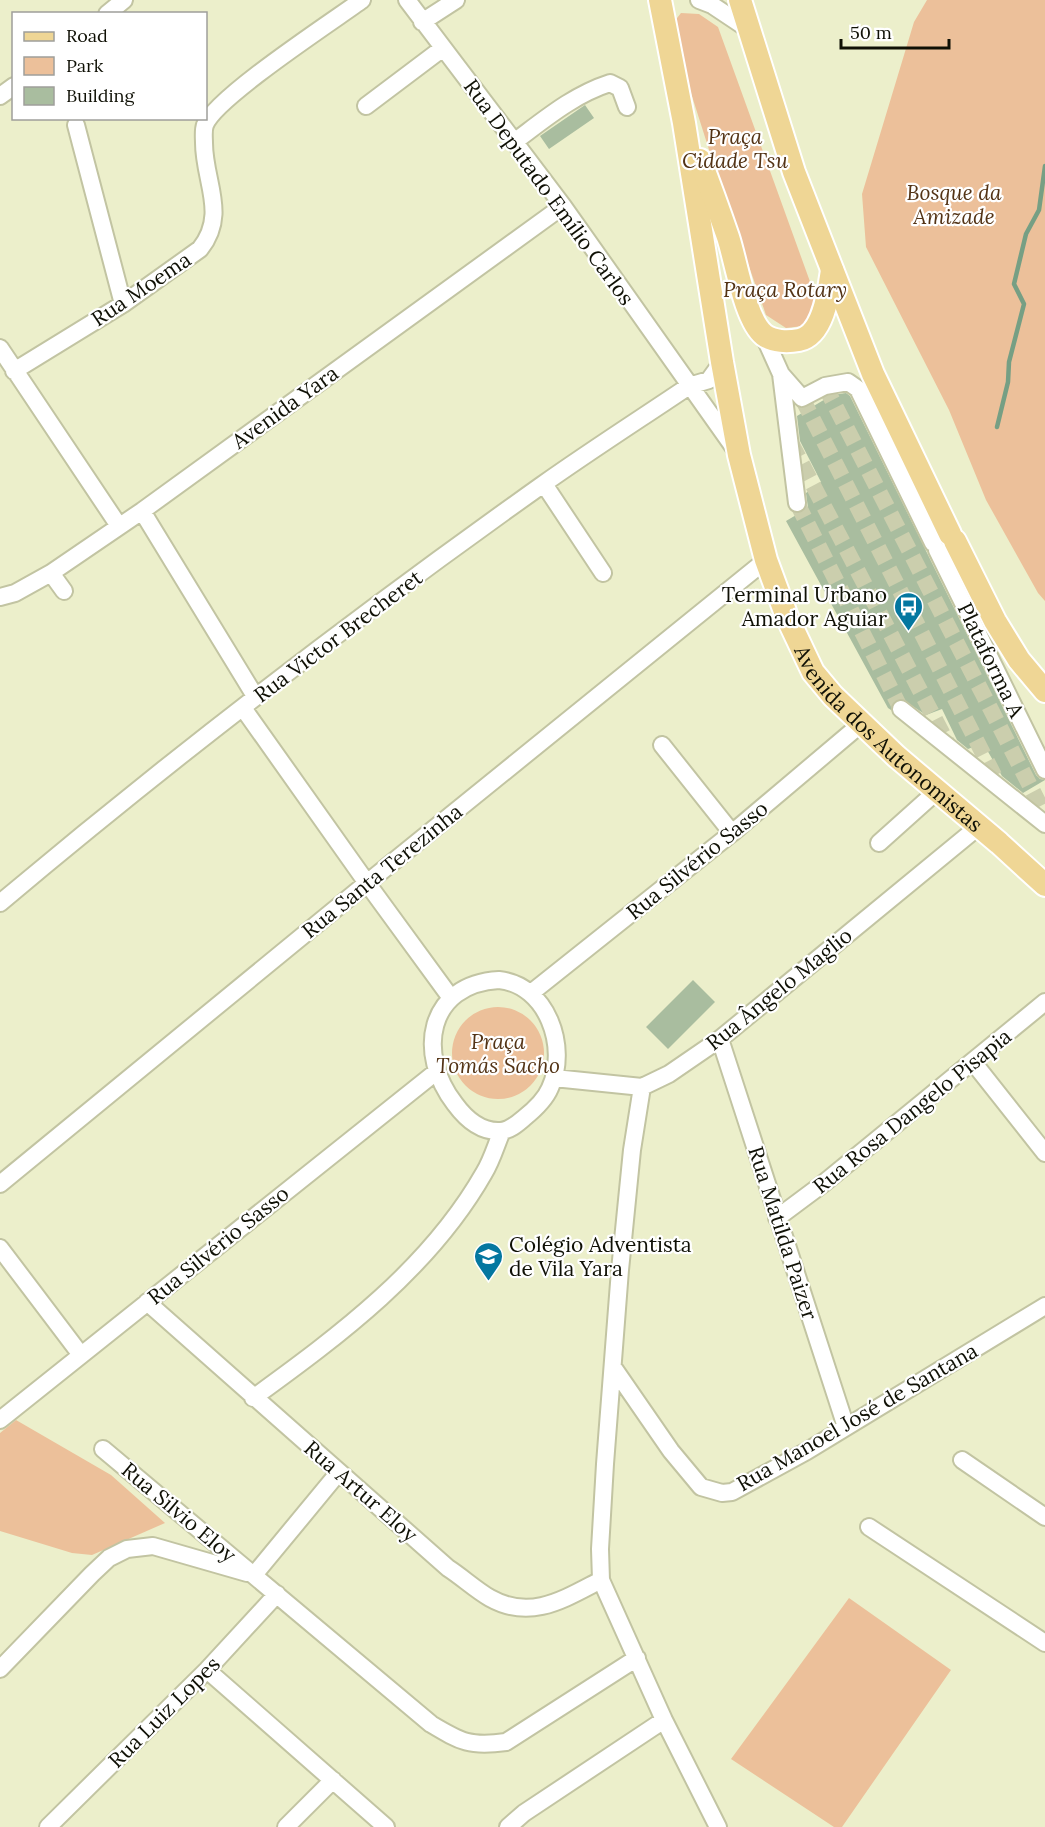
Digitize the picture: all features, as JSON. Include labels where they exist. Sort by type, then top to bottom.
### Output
[{"type":"main road","name":"Avenida dos Autonomistas","points":[[660,0],[684,123],[739,455],[766,560],[787,617],[810,667],[832,696],[1045,885]]},
{"type":"main road","points":[[740,0],[794,172],[873,374],[944,542],[1019,660],[1043,688]]},
{"type":"main road","points":[[684,123],[700,159],[729,239],[751,316],[763,334],[772,339],[794,341],[805,339],[816,328],[825,305],[832,268]]},
{"type":"street","points":[[109,12],[124,0]]},
{"type":"street","name":"Rua Moema","points":[[14,370],[123,304],[189,259],[209,238],[213,227],[214,212],[204,153],[204,138],[205,125],[212,114],[231,95],[362,0]]},
{"type":"street","name":"Rua Deputado Emílio Carlos","points":[[406,0],[563,206],[739,455]]},
{"type":"street","points":[[422,22],[456,0]]},
{"type":"street","points":[[699,0],[712,5],[748,29]]},
{"type":"street","points":[[366,106],[443,48]]},
{"type":"street","points":[[514,142],[544,117],[591,89],[610,82],[620,88],[627,107]]},
{"type":"street","points":[[76,125],[123,304]]},
{"type":"street","name":"Avenida Yara","points":[[0,597],[15,592],[51,573],[142,511],[563,206]]},
{"type":"street","points":[[763,334],[781,374],[796,503]]},
{"type":"street","points":[[0,348],[119,526]]},
{"type":"street","points":[[689,386],[709,380],[722,362]]},
{"type":"street","name":"Plataforma A","points":[[781,374],[801,398],[825,386],[848,382],[858,389],[944,542],[1045,770]]},
{"type":"street","name":"Rua Victor Brecheret","points":[[0,903],[249,702],[544,484],[689,386]]},
{"type":"street","points":[[544,484],[603,573]]},
{"type":"street","points":[[142,511],[249,702],[367,883],[451,998]]},
{"type":"street","name":"Rua Santa Terezinha","points":[[0,1184],[766,560]]},
{"type":"street","points":[[51,573],[64,591]]},
{"type":"street","points":[[902,709],[1045,824]]},
{"type":"street","name":"Rua Silvério Sasso","points":[[531,993],[732,833],[861,724]]},
{"type":"street","points":[[662,745],[732,833]]},
{"type":"street","points":[[879,843],[937,791]]},
{"type":"street","name":"Rua Ângelo Maglio","points":[[642,1087],[669,1074],[720,1039],[978,827]]},
{"type":"street","points":[[500,980],[515,983],[531,993],[541,1004],[554,1031],[557,1050],[554,1078],[543,1100],[528,1115],[502,1131],[487,1130],[464,1116],[450,1098],[436,1072],[432,1047],[436,1024],[451,998],[466,988],[500,980]]},
{"type":"street","name":"Rua Rosa Dangelo Pisapia","points":[[777,1218],[824,1183],[1045,1002]]},
{"type":"street","name":"Rua Matilda Paizer","points":[[720,1039],[846,1427]]},
{"type":"street","points":[[973,1062],[1045,1153]]},
{"type":"street","name":"Rua Silvério Sasso","points":[[0,1420],[436,1072]]},
{"type":"street","points":[[554,1078],[642,1087],[632,1150],[613,1367],[601,1538],[601,1580],[664,1720],[718,1827]]},
{"type":"street","points":[[253,1398],[366,1312],[415,1264],[462,1210],[486,1171],[502,1131]]},
{"type":"street","points":[[0,1248],[81,1355]]},
{"type":"street","name":"Rua Artur Eloy","points":[[147,1302],[448,1568],[491,1598],[518,1608],[543,1607],[601,1580]]},
{"type":"street","name":"Rua Manoel José de Santana","points":[[613,1367],[671,1451],[701,1487],[722,1493],[732,1492],[807,1451],[1045,1306]]},
{"type":"street","name":"Rua Silvio Eloy","points":[[104,1449],[431,1724],[457,1739],[482,1745],[506,1742],[637,1658]]},
{"type":"street","points":[[963,1460],[1045,1517]]},
{"type":"street","points":[[0,1669],[92,1574],[109,1558],[127,1549],[153,1546],[254,1575],[339,1472]]},
{"type":"street","points":[[869,1527],[1045,1642]]},
{"type":"street","name":"Rua Luiz Lopes","points":[[48,1827],[207,1670],[277,1594]]},
{"type":"street","points":[[207,1670],[386,1827]]},
{"type":"street","points":[[508,1827],[524,1813],[664,1720]]},
{"type":"street","points":[[286,1827],[333,1780]]},
{"type":"green space","name":"Bosque da Amizade","points":[[927,0],[1045,0],[1045,601],[1038,593],[986,500],[949,410],[866,247],[862,194],[914,22]]},
{"type":"green space","points":[[681,13],[699,14],[718,27],[817,301],[812,317],[803,326],[786,328],[766,315],[718,178],[670,27]]},
{"type":"green space","name":"Praça Tomás Sacho","points":[[498,1007],[516,1010],[531,1020],[541,1035],[544,1053],[541,1071],[531,1086],[516,1096],[498,1099],[480,1096],[465,1086],[455,1071],[452,1053],[455,1035],[465,1020],[480,1010]]},
{"type":"green space","points":[[16,1420],[111,1475],[165,1523],[92,1555],[72,1553],[0,1531],[0,1433]]},
{"type":"green space","points":[[849,1598],[951,1670],[842,1827],[834,1827],[731,1759]]},
{"type":"building","points":[[585,105],[594,118],[549,149],[540,136]]},
{"type":"building","name":"Terminal Urbano Amador Aguiar","points":[[846,393],[850,396],[1036,775],[1045,780],[1023,793],[1002,776],[983,743],[968,749],[957,740],[942,709],[926,715],[902,699],[893,702],[891,710],[888,708],[786,521],[808,508],[806,493],[821,482],[800,441],[797,416],[832,395]]},
{"type":"building","points":[[693,980],[715,1002],[668,1049],[646,1027]]},
{"type":"waterway","points":[[997,427],[1008,382],[1009,362],[1024,304],[1014,284],[1026,234],[1039,210],[1045,166]]},
{"type":"tunnel","points":[[825,386],[1045,815]]},
{"type":"tunnel","points":[[802,398],[1001,789]]},
{"type":"tunnel","points":[[791,443],[950,748]]},
{"type":"tunnel","points":[[797,503],[901,709]]},
{"type":"place","name":"Terminal Urbano Amador Aguiar","points":[[908,632]]},
{"type":"place","name":"Colégio Adventista de Vila Yara","points":[[488,1282]]},
{"type":"park label","name":"Praça Cidade Tsu","points":[[735,148]]},
{"type":"park label","name":"Praça Rotary","points":[[785,289]]}]
